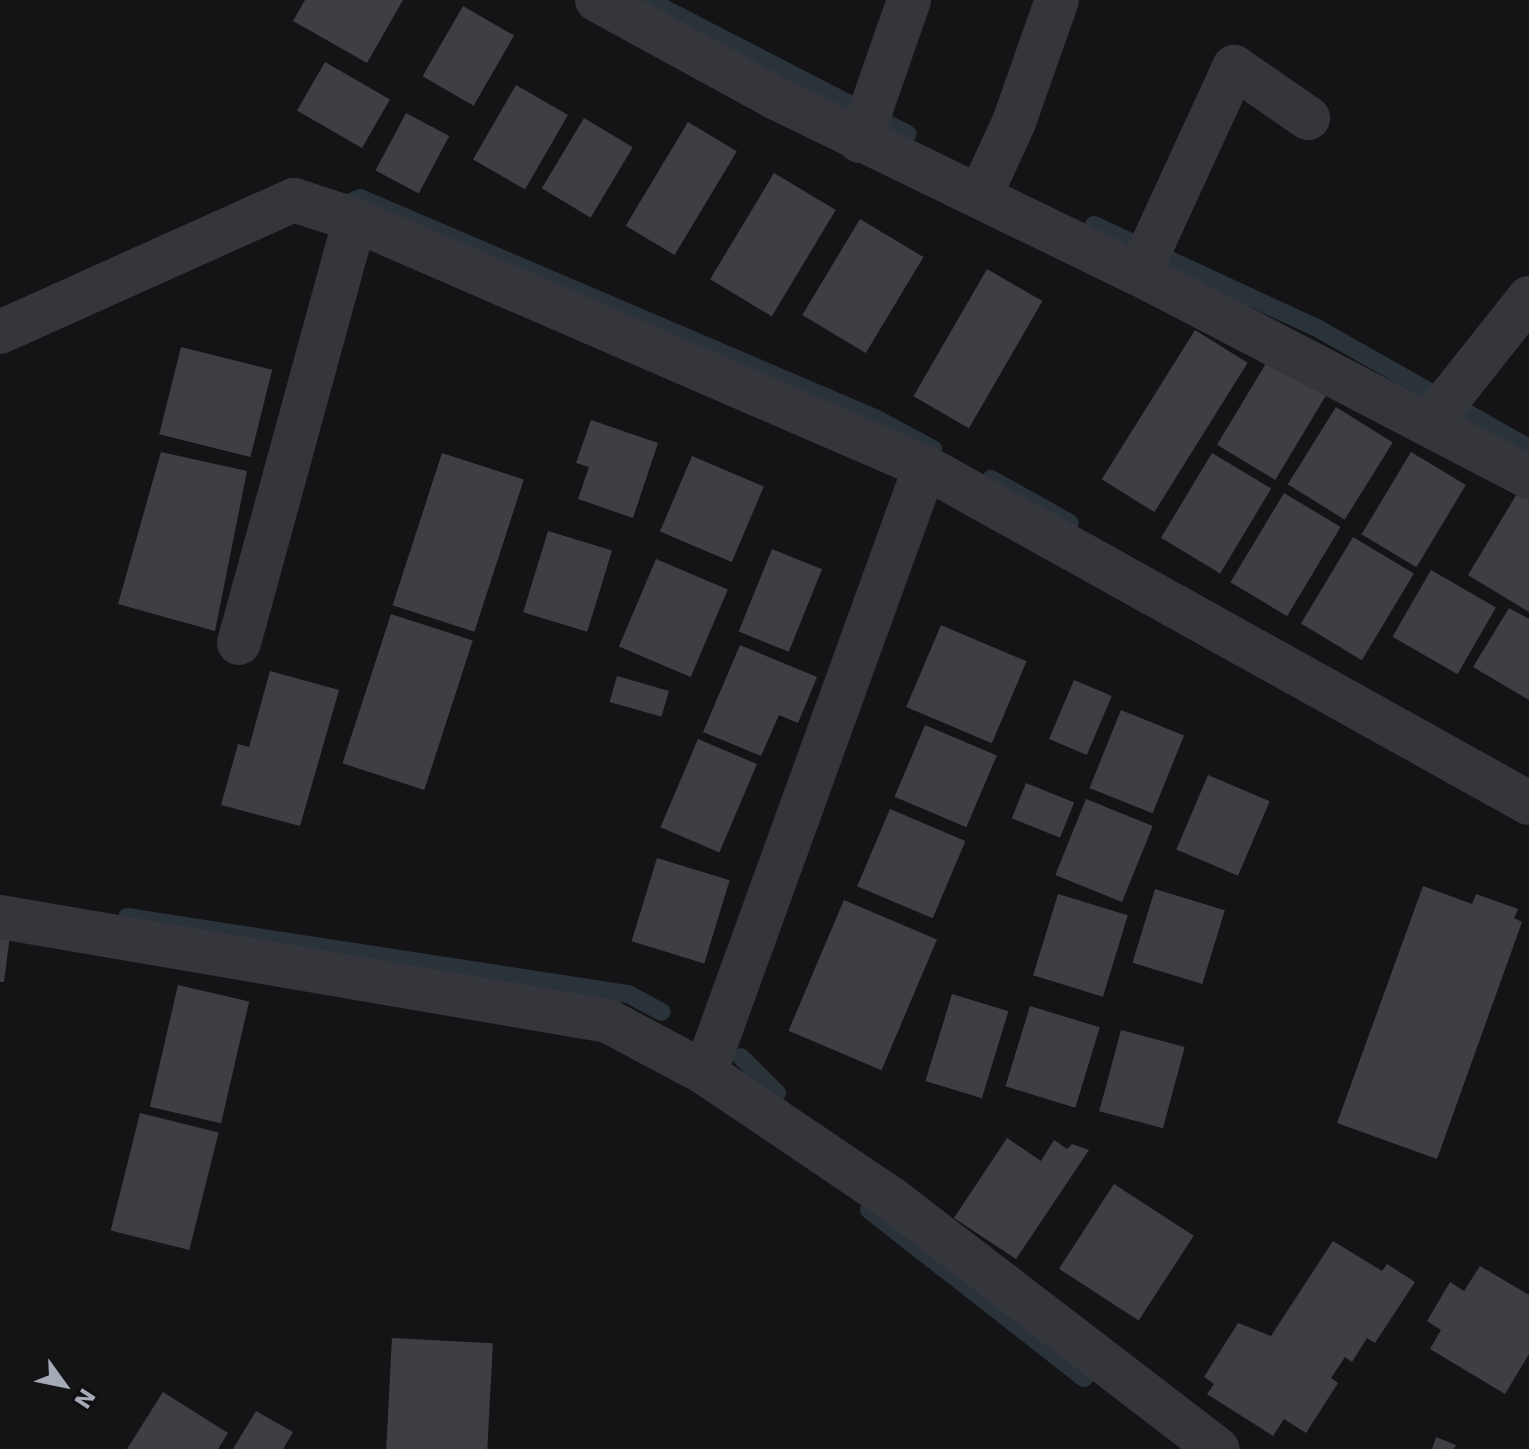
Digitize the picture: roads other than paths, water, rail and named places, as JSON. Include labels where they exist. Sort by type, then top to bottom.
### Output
[{"type":"street","points":[[597,0],[1147,257],[1439,411],[1529,477]]},
{"type":"street","points":[[867,124],[909,0]]},
{"type":"street","points":[[987,182],[1057,0]]},
{"type":"street","points":[[1147,257],[1234,67],[1308,118]]},
{"type":"street","points":[[0,332],[294,200],[355,220],[925,467],[1529,803]]},
{"type":"street","points":[[239,643],[355,220]]},
{"type":"street","points":[[1439,411],[1529,298]]},
{"type":"street","points":[[705,1073],[925,467]]},
{"type":"street","points":[[0,917],[608,1021],[705,1073],[889,1197],[1199,1444]]},
{"type":"waterway","points":[[648,0],[908,134]]},
{"type":"waterway","points":[[351,202],[360,198],[875,418],[933,449]]},
{"type":"waterway","points":[[1094,225],[1317,328],[1529,448]]},
{"type":"waterway","points":[[991,479],[1070,523]]},
{"type":"waterway","points":[[127,917],[628,994],[662,1012]]},
{"type":"waterway","points":[[741,1057],[777,1093]]},
{"type":"waterway","points":[[869,1210],[1084,1378]]}]
